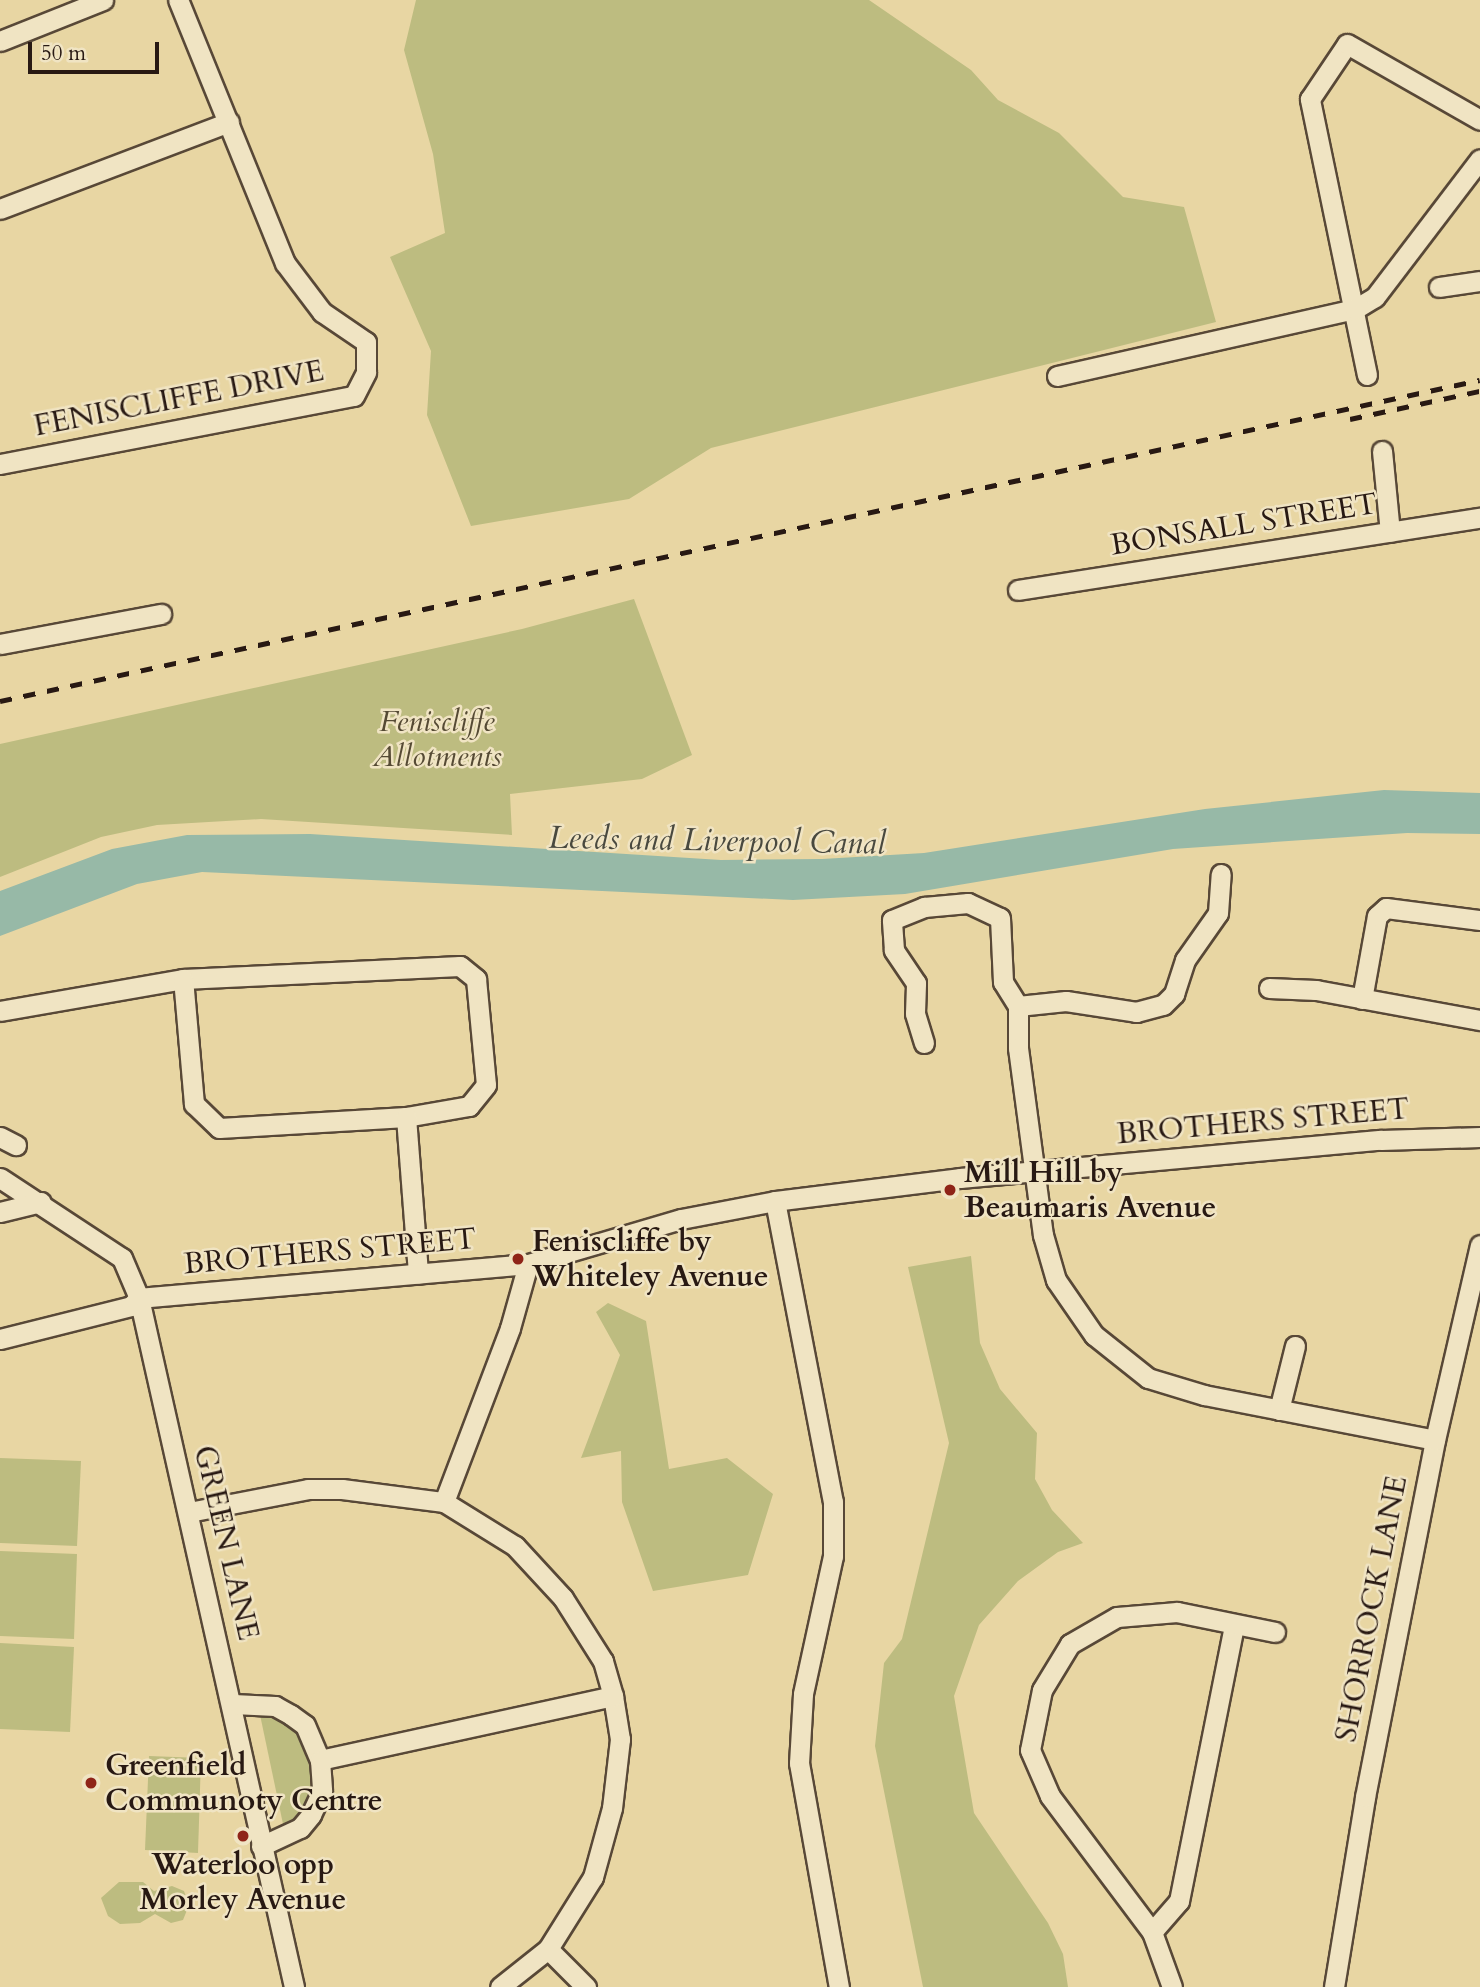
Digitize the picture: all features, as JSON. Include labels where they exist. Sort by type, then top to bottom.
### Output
[{"type":"street","points":[[0,41],[103,0]]},
{"type":"street","points":[[0,209],[229,122],[178,0]]},
{"type":"street","points":[[1367,375],[1310,99],[1347,44],[1480,120]]},
{"type":"street","name":"FENISCLIFFE DRIVE","points":[[0,464],[354,396],[366,372],[366,342],[322,312],[285,263],[229,122]]},
{"type":"street","points":[[1057,376],[1354,309],[1376,297],[1480,159]]},
{"type":"street","points":[[1439,287],[1480,281]]},
{"type":"street","points":[[1382,451],[1390,532]]},
{"type":"street","name":"BONSALL STREET","points":[[1018,590],[1480,518]]},
{"type":"street","points":[[0,645],[161,614]]},
{"type":"street","points":[[1018,1006],[1066,1001],[1136,1012],[1163,1005],[1174,994],[1185,960],[1218,913],[1221,874]]},
{"type":"street","points":[[924,1043],[915,1013],[915,983],[894,950],[892,920],[924,907],[968,903],[1000,918],[1003,982],[1018,1006],[1018,1048],[1038,1171],[1043,1235],[1056,1280],[1094,1335],[1148,1378],[1279,1410],[1435,1440]]},
{"type":"street","points":[[1362,999],[1377,916],[1386,908],[1480,920]]},
{"type":"street","points":[[4,1009],[183,979],[460,966],[476,979],[486,1085],[469,1106],[405,1117],[219,1128],[194,1104],[183,979]]},
{"type":"street","points":[[1269,988],[1362,999],[1480,1020]]},
{"type":"street","points":[[405,1117],[418,1274]]},
{"type":"street","name":"BROTHERS STREET","points":[[0,1339],[131,1306],[139,1298],[528,1264],[681,1219],[775,1201],[1038,1171],[1381,1140],[1480,1137]]},
{"type":"street","name":"GREEN LANE","points":[[0,1178],[41,1202],[122,1258],[139,1298],[233,1704],[261,1846],[294,1987]]},
{"type":"street","points":[[775,1201],[833,1503],[833,1556],[803,1694],[799,1763],[839,1987]]},
{"type":"street","points":[[0,1212],[41,1202]]},
{"type":"street","name":"SHORROCK LANE","points":[[1334,1987],[1365,1797],[1435,1440],[1478,1273],[1480,1245]]},
{"type":"street","points":[[444,1502],[510,1328],[528,1264]]},
{"type":"street","points":[[1279,1410],[1295,1346]]},
{"type":"street","points":[[189,1513],[308,1489],[342,1489],[444,1502],[515,1546],[563,1598],[603,1661],[613,1696],[620,1739],[612,1808],[593,1877],[548,1949],[499,1987]]},
{"type":"street","points":[[1172,1987],[1152,1932],[1050,1796],[1030,1750],[1042,1690],[1070,1644],[1117,1617],[1177,1612],[1275,1632]]},
{"type":"street","points":[[1152,1932],[1179,1900],[1234,1625]]},
{"type":"street","points":[[320,1760],[613,1696]]},
{"type":"street","points":[[233,1704],[275,1706],[291,1715],[305,1725],[320,1760],[322,1791],[312,1815],[300,1828],[261,1846]]},
{"type":"street","points":[[548,1949],[586,1987]]},
{"type":"green space","points":[[416,0],[869,0],[971,70],[998,100],[1059,133],[1123,197],[1184,207],[1216,322],[711,448],[629,499],[471,526],[427,415],[431,351],[390,257],[445,233],[433,154],[404,50]]},
{"type":"green space","name":"Feniscliffe Allotments","points":[[634,599],[692,755],[642,779],[510,794],[512,835],[261,819],[157,825],[101,837],[0,877],[0,744],[522,629]]},
{"type":"green space","points":[[971,1256],[980,1343],[1000,1389],[1037,1433],[1035,1479],[1052,1510],[1083,1543],[1058,1552],[1018,1581],[979,1625],[954,1696],[974,1813],[1048,1923],[1063,1954],[1068,1987],[923,1987],[875,1746],[884,1663],[902,1639],[949,1443],[908,1267]]},
{"type":"green space","points":[[608,1303],[646,1321],[669,1469],[727,1458],[773,1494],[748,1575],[653,1591],[622,1502],[621,1451],[581,1458],[620,1355],[596,1312]]},
{"type":"green space","points":[[0,1458],[81,1461],[77,1546],[0,1543]]},
{"type":"green space","points":[[0,1551],[77,1554],[74,1639],[0,1636]]},
{"type":"green space","points":[[0,1643],[74,1647],[70,1732],[0,1729]]},
{"type":"green space","points":[[259,1710],[292,1722],[308,1744],[314,1781],[311,1798],[298,1819],[283,1824]]},
{"type":"green space","points":[[149,1756],[201,1758],[198,1853],[145,1850]]},
{"type":"green space","points":[[119,1882],[143,1882],[154,1891],[172,1886],[184,1891],[189,1905],[183,1920],[171,1923],[155,1914],[140,1923],[120,1924],[108,1916],[101,1898]]},
{"type":"shaded area","points":[[1384,790],[1480,793],[1480,834],[1407,833],[1173,849],[905,894],[793,900],[202,872],[137,884],[0,936],[0,891],[112,849],[187,835],[310,834],[721,860],[822,859],[924,853],[1205,809]]},
{"type":"railway","points":[[0,701],[1480,380]]},
{"type":"railway","points":[[1350,419],[1480,391]]},
{"type":"place","name":"Mill Hill by Beaumaris Avenue","points":[[950,1190]]},
{"type":"place","name":"Feniscliffe by Whiteley Avenue","points":[[518,1259]]},
{"type":"place","name":"Greenfield Communoty Centre","points":[[91,1783]]},
{"type":"place","name":"Waterloo opp Morley Avenue","points":[[243,1836]]},
{"type":"water label","name":"Leeds and Liverpool Canal","points":[[717,841]]}]
